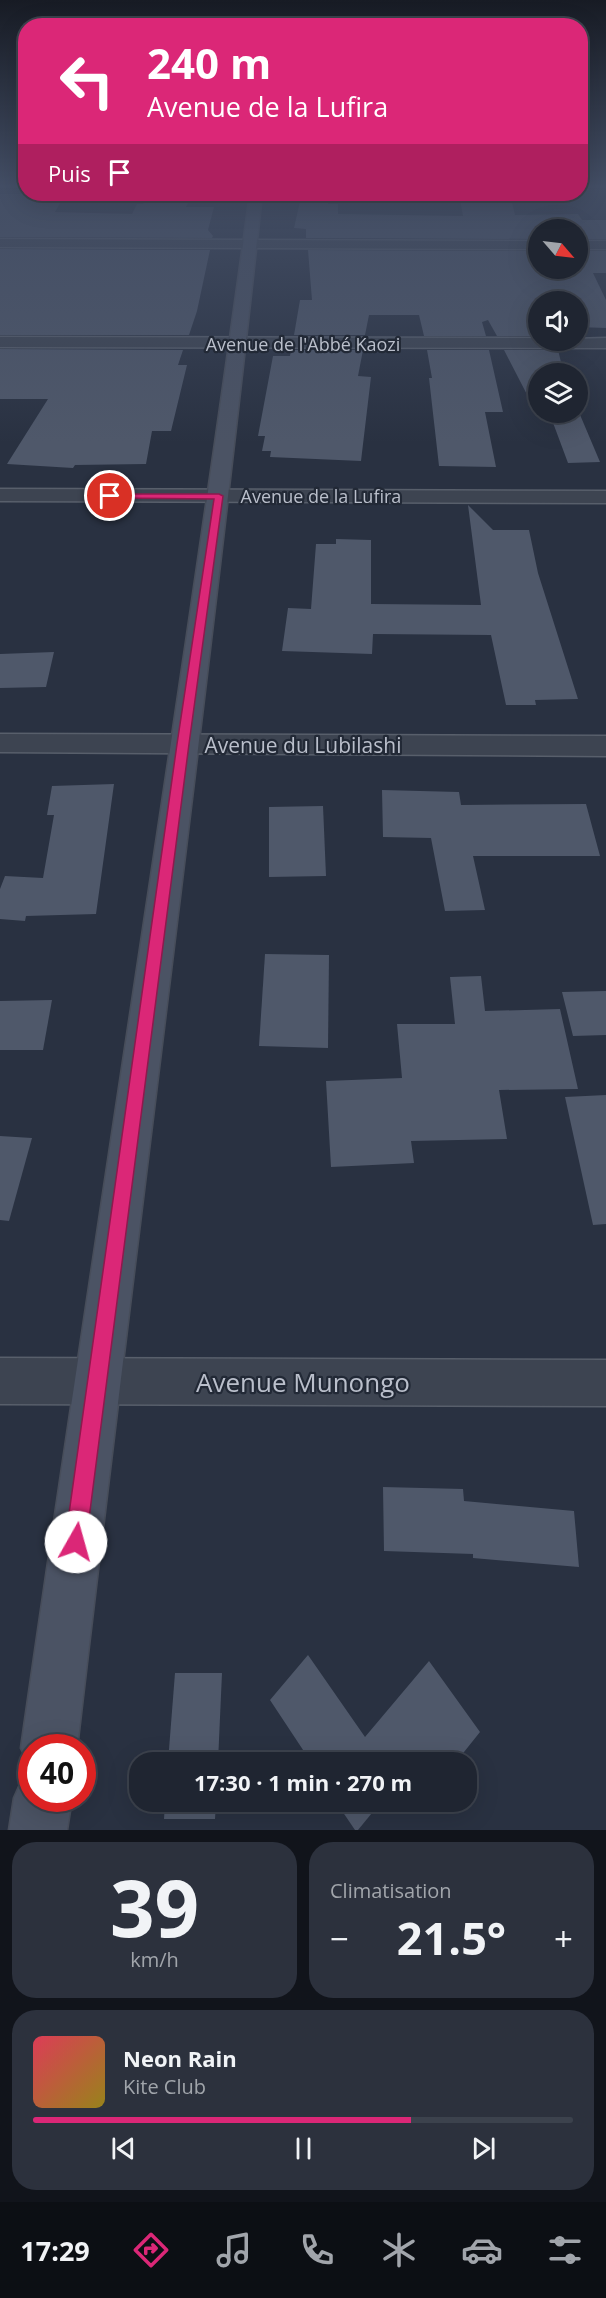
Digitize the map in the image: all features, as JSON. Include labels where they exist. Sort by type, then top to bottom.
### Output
[{"type":"street","points":[[51,1734],[96,1382],[219,496],[246,272]]},
{"type":"street","name":"Avenue de l'Abbé Kaozi","points":[[0,342],[606,343]]},
{"type":"street","name":"Avenue de la Lufira","points":[[0,495],[606,497]]},
{"type":"street","name":"Avenue du Lubilashi","points":[[0,743],[606,746]]},
{"type":"street","name":"Avenue Munongo","points":[[0,1382],[606,1383]]},
{"type":"street","points":[[38,1830],[40,1812]]},
{"type":"building","points":[[0,272],[205,272],[189,335],[0,335]]},
{"type":"building","points":[[310,272],[528,272],[528,279],[588,279],[588,272],[606,272],[593,273],[606,300],[606,328],[588,327],[588,291],[528,291],[528,336],[497,336],[488,320],[482,322],[486,336],[424,336],[419,315],[369,315],[365,335],[294,335],[300,300],[312,300]]},
{"type":"building","points":[[0,349],[183,350],[178,365],[187,365],[171,431],[152,431],[146,464],[75,465],[73,468],[7,464],[48,399],[0,399]]},
{"type":"building","points":[[291,350],[363,350],[358,376],[371,377],[361,461],[270,457],[271,451],[262,451],[265,436],[258,436],[273,356],[290,356]]},
{"type":"building","points":[[427,350],[489,350],[503,412],[485,412],[496,467],[439,466],[429,378],[432,378]]},
{"type":"building","points":[[504,350],[558,351],[561,363],[528,363],[528,396]]},
{"type":"building","points":[[553,423],[584,423],[600,462],[568,463]]},
{"type":"building","points":[[468,505],[493,530],[529,530],[538,573],[578,699],[535,700],[536,705],[506,705],[491,635],[373,634],[372,654],[282,651],[288,608],[311,609],[316,544],[336,544],[336,539],[371,540],[371,604],[481,605]]},
{"type":"building","points":[[54,652],[46,687],[0,688],[0,654]]},
{"type":"building","points":[[114,784],[96,914],[26,916],[25,921],[0,919],[0,889],[5,876],[43,878],[54,815],[47,815],[52,786]]},
{"type":"building","points":[[382,790],[459,792],[461,805],[586,804],[600,856],[473,856],[485,910],[445,911],[431,838],[383,837]]},
{"type":"building","points":[[323,806],[326,876],[269,877],[269,807]]},
{"type":"building","points":[[265,954],[329,955],[328,1048],[259,1046]]},
{"type":"building","points":[[481,976],[485,1011],[560,1009],[578,1089],[499,1090],[507,1139],[411,1141],[414,1163],[331,1167],[326,1081],[402,1078],[397,1024],[455,1024],[450,977]]},
{"type":"building","points":[[606,991],[606,1035],[573,1036],[562,992]]},
{"type":"building","points":[[52,1000],[43,1050],[0,1050],[0,1001]]},
{"type":"building","points":[[606,1095],[606,1224],[593,1225],[565,1097]]},
{"type":"building","points":[[0,1136],[32,1138],[9,1221],[0,1220]]},
{"type":"building","points":[[383,1487],[463,1489],[464,1501],[574,1511],[579,1567],[473,1558],[473,1554],[384,1551]]},
{"type":"building","points":[[308,1655],[365,1737],[429,1661],[480,1732],[464,1752],[304,1752],[270,1700]]},
{"type":"building","points":[[175,1673],[222,1673],[218,1752],[169,1752]]},
{"type":"building","points":[[164,1812],[215,1812],[215,1819],[164,1819]]},
{"type":"building","points":[[343,1812],[373,1812],[358,1830],[355,1830]]},
{"type":"route","points":[[76,1542],[99,1358],[219,496],[110,496]]}]
